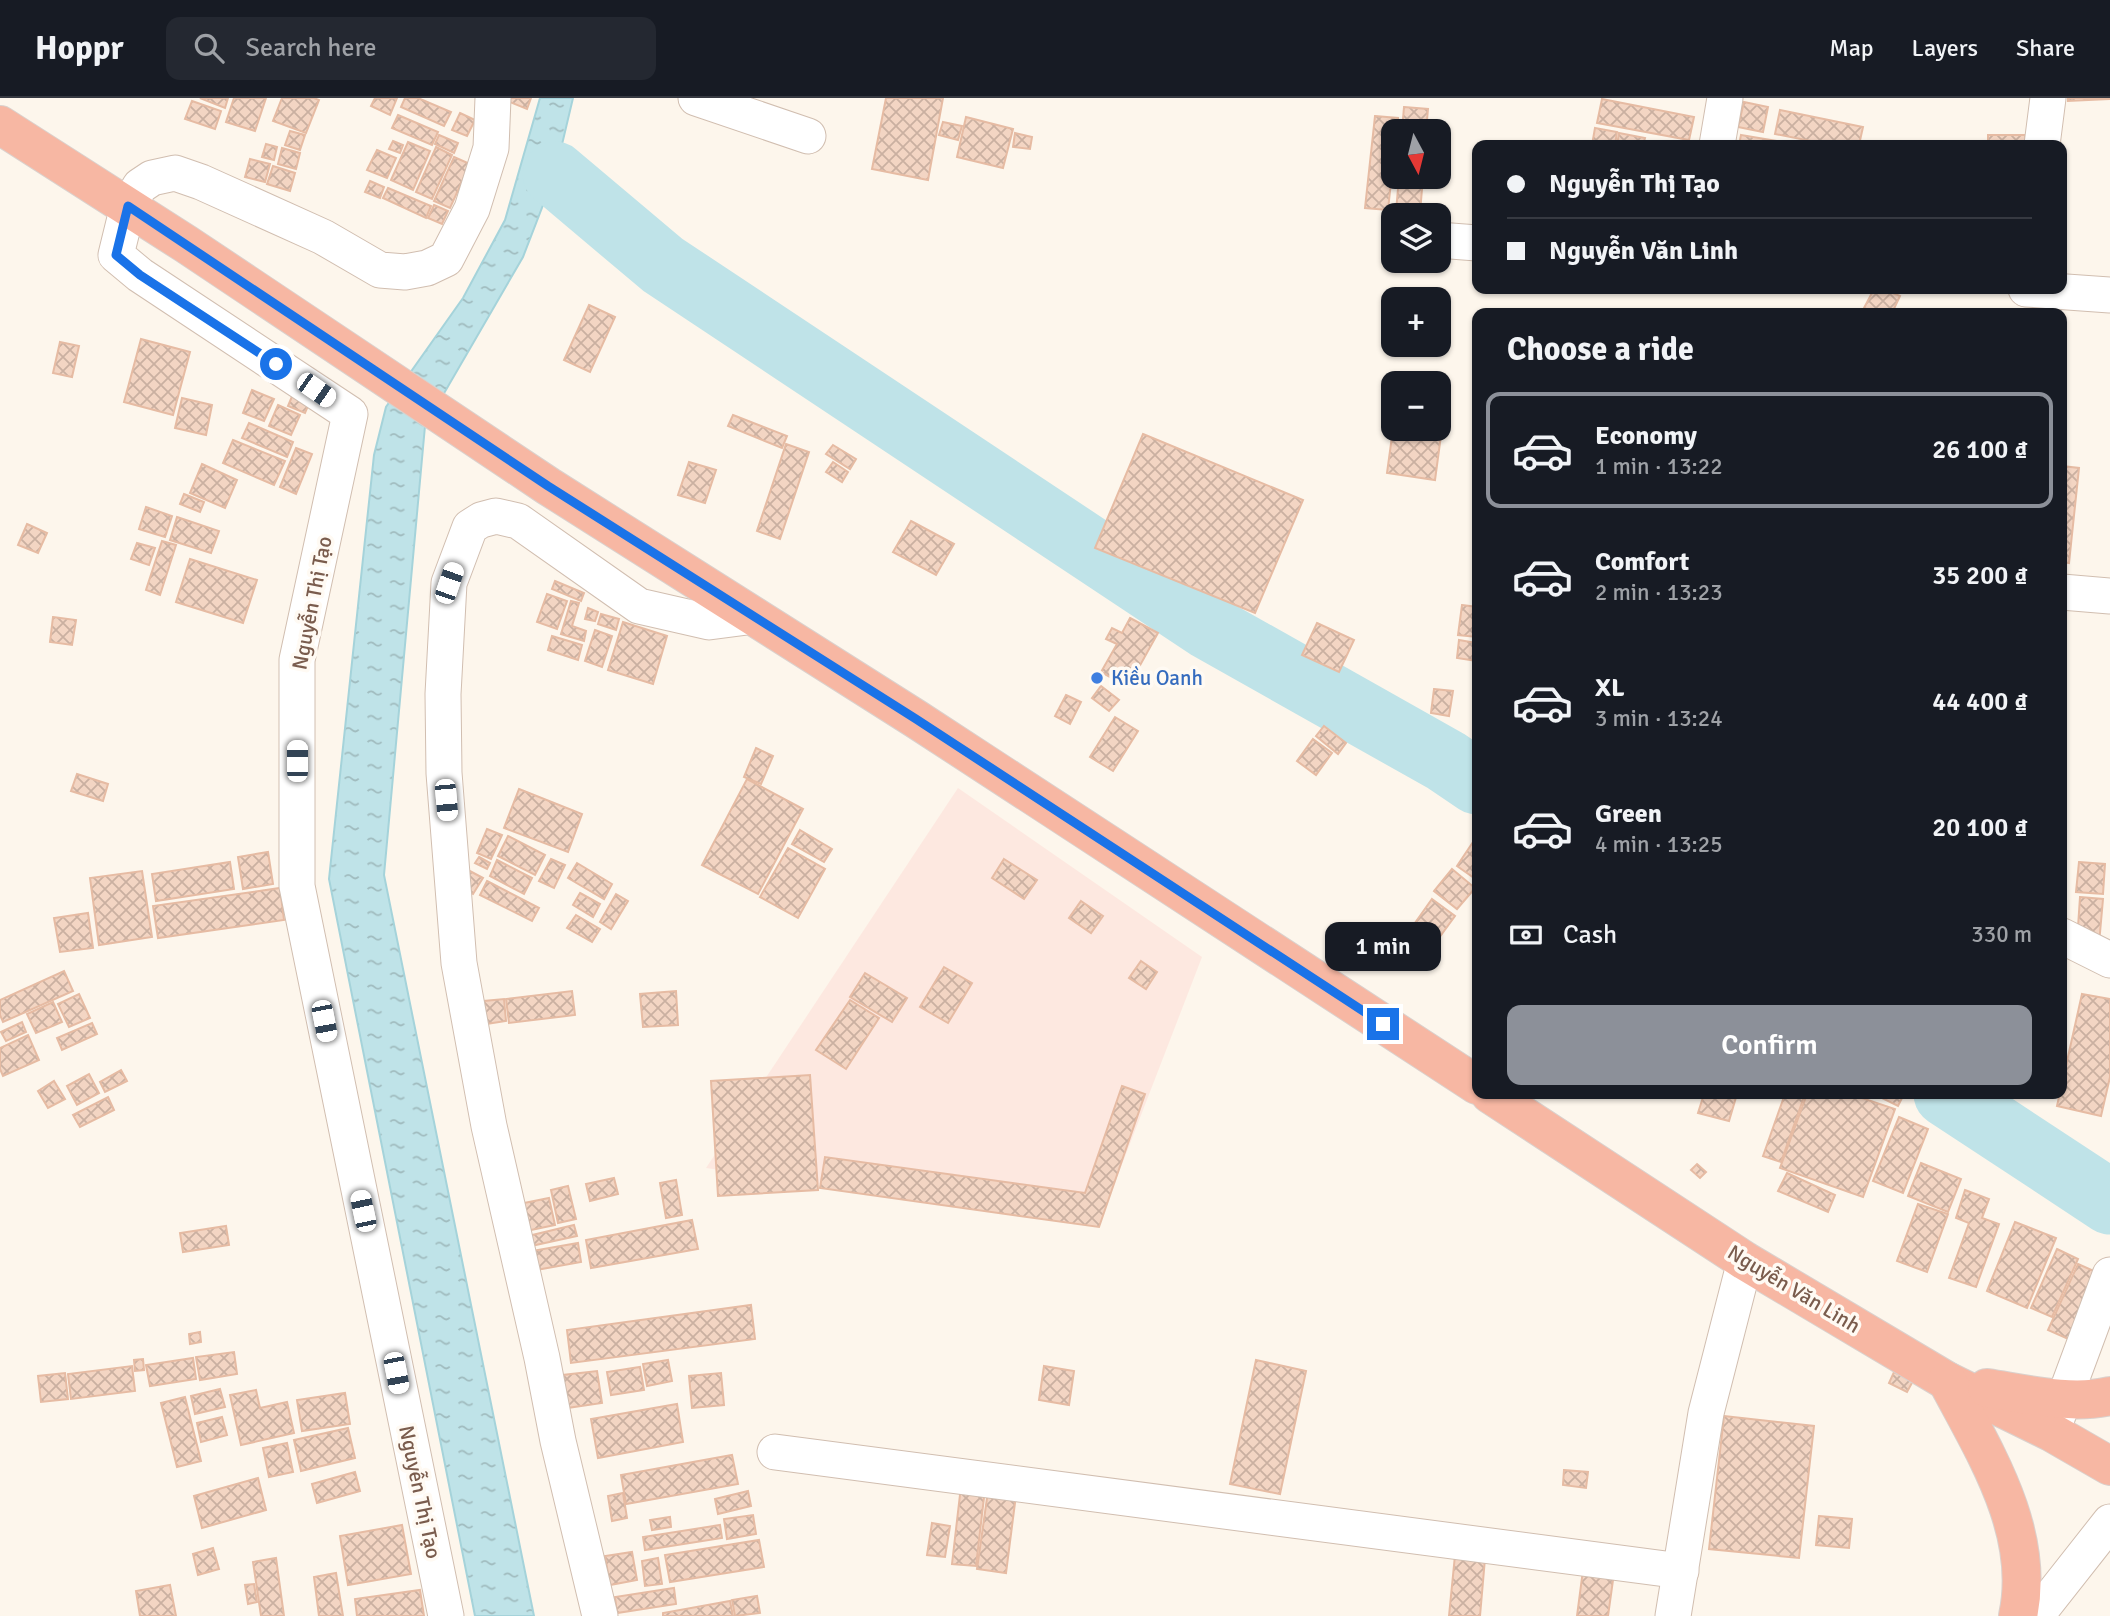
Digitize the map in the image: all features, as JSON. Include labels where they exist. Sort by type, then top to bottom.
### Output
[{"type":"highway","points":[[0,125],[186,244],[548,486],[755,616],[1472,1083]]},
{"type":"highway","name":"Nguyễn Văn Linh","points":[[1498,1099],[1745,1261],[1947,1381],[2058,1415],[2110,1466]]},
{"type":"highway","points":[[1947,1381],[1982,1448],[2015,1525],[2023,1576],[2018,1616]]},
{"type":"highway","points":[[2058,1415],[2110,1396]]},
{"type":"street","points":[[128,206],[140,187],[152,178],[175,173],[323,237],[380,270],[405,272],[427,268],[446,259],[472,209],[491,148],[493,98]]},
{"type":"street","points":[[696,98],[808,136]]},
{"type":"street","points":[[1718,140],[1725,98]]},
{"type":"street","points":[[2043,140],[2048,98]]},
{"type":"street","name":"Nguyễn Thị Tạo","points":[[128,206],[116,255],[140,275],[350,414],[297,660],[297,886],[446,1616]]},
{"type":"street","points":[[1451,241],[1472,243]]},
{"type":"street","points":[[2067,291],[2110,295]]},
{"type":"street","points":[[600,1616],[558,1441],[542,1358],[489,1126],[460,963],[444,773],[443,694],[449,583],[470,527],[481,520],[496,516],[518,521],[639,606],[709,622],[755,616]]},
{"type":"street","points":[[2067,592],[2110,596]]},
{"type":"street","points":[[2067,938],[2110,960]]},
{"type":"street","points":[[1672,1616],[1706,1413],[1745,1261]]},
{"type":"street","points":[[2058,1415],[2110,1275]]},
{"type":"street","points":[[775,1452],[1681,1571]]},
{"type":"street","points":[[2036,1616],[2110,1522]]},
{"type":"shaded area","points":[[958,788],[1202,957],[1099,1224],[706,1168]]},
{"type":"water","points":[[540,98],[573,98],[555,174],[523,257],[425,426],[384,875],[534,1616],[475,1616],[329,879],[374,455],[386,407],[463,298],[505,220]]},
{"type":"building","points":[[200,98],[228,98],[225,108]]},
{"type":"building","points":[[234,98],[266,98],[255,131],[226,122]]},
{"type":"building","points":[[282,98],[319,100],[306,133],[273,121]]},
{"type":"building","points":[[375,98],[397,98],[390,115],[371,106]]},
{"type":"building","points":[[405,98],[418,98],[451,112],[444,126],[401,107]]},
{"type":"building","points":[[500,98],[531,98],[527,109]]},
{"type":"building","points":[[886,98],[943,98],[928,180],[872,169]]},
{"type":"building","points":[[2068,98],[2109,98],[2109,99],[2068,101]]},
{"type":"building","points":[[1602,99],[1694,117],[1689,140],[1597,123]]},
{"type":"building","points":[[192,101],[221,111],[215,129],[185,119]]},
{"type":"building","points":[[1744,102],[1768,107],[1763,132],[1738,127]]},
{"type":"building","points":[[1404,107],[1428,109],[1427,119],[1403,119]]},
{"type":"building","points":[[1780,110],[1863,127],[1860,140],[1806,140],[1775,134]]},
{"type":"building","points":[[460,113],[475,120],[467,136],[452,130]]},
{"type":"building","points":[[398,115],[438,132],[432,145],[392,128]]},
{"type":"building","points":[[1375,116],[1398,118],[1381,119],[1381,189],[1390,189],[1389,203],[1381,203],[1381,209],[1365,208]]},
{"type":"building","points":[[966,117],[1013,129],[1003,168],[957,157]]},
{"type":"building","points":[[943,122],[962,126],[958,140],[939,135]]},
{"type":"building","points":[[1595,128],[1617,132],[1616,140],[1593,140]]},
{"type":"building","points":[[290,131],[305,135],[300,150],[285,145]]},
{"type":"building","points":[[1015,133],[1032,137],[1030,149],[1013,147]]},
{"type":"building","points":[[1619,133],[1645,138],[1644,140],[1618,140]]},
{"type":"building","points":[[439,135],[458,143],[454,153],[435,144]]},
{"type":"building","points":[[1741,135],[1772,140],[1740,140]]},
{"type":"building","points":[[1988,135],[2025,135],[2026,140],[1988,140]]},
{"type":"building","points":[[393,141],[403,145],[400,153],[389,149]]},
{"type":"building","points":[[408,142],[430,151],[413,190],[391,180]]},
{"type":"building","points":[[266,144],[277,147],[274,160],[262,157]]},
{"type":"building","points":[[436,147],[452,155],[432,199],[416,192]]},
{"type":"building","points":[[282,148],[300,153],[296,169],[278,164]]},
{"type":"building","points":[[377,150],[396,158],[387,178],[367,170]]},
{"type":"building","points":[[454,157],[470,164],[450,208],[434,201]]},
{"type":"building","points":[[250,159],[270,164],[265,182],[245,177]]},
{"type":"building","points":[[273,166],[295,173],[290,191],[267,184]]},
{"type":"building","points":[[370,181],[384,187],[380,198],[365,192]]},
{"type":"building","points":[[388,188],[431,206],[426,218],[383,198]]},
{"type":"building","points":[[1398,189],[1422,189],[1421,203],[1397,203]]},
{"type":"building","points":[[434,205],[448,211],[442,224],[428,218]]},
{"type":"building","points":[[1871,294],[1900,296],[1894,308],[1864,308]]},
{"type":"building","points":[[589,305],[615,317],[590,372],[564,360]]},
{"type":"building","points":[[141,339],[190,352],[173,415],[124,402]]},
{"type":"building","points":[[60,342],[79,346],[72,377],[53,373]]},
{"type":"building","points":[[252,390],[274,399],[264,421],[243,413]]},
{"type":"building","points":[[293,394],[310,401],[305,413],[288,406]]},
{"type":"building","points":[[182,398],[212,405],[206,435],[175,428]]},
{"type":"building","points":[[278,405],[300,415],[291,435],[269,426]]},
{"type":"building","points":[[733,415],[787,436],[782,448],[728,426]]},
{"type":"building","points":[[249,423],[293,442],[287,457],[242,438]]},
{"type":"building","points":[[1143,434],[1303,500],[1255,613],[1095,548]]},
{"type":"building","points":[[233,440],[285,461],[274,485],[223,463]]},
{"type":"building","points":[[1391,441],[1440,441],[1435,480],[1387,473]]},
{"type":"building","points":[[786,444],[809,452],[780,539],[757,531]]},
{"type":"building","points":[[833,445],[856,459],[850,469],[826,454]]},
{"type":"building","points":[[296,448],[312,454],[296,494],[280,487]]},
{"type":"building","points":[[689,462],[716,470],[705,503],[678,495]]},
{"type":"building","points":[[833,462],[848,472],[842,482],[826,472]]},
{"type":"building","points":[[202,464],[237,480],[225,508],[190,493]]},
{"type":"building","points":[[2067,467],[2079,468],[2067,563]]},
{"type":"building","points":[[184,494],[204,502],[200,512],[180,504]]},
{"type":"building","points":[[146,507],[172,516],[165,537],[139,529]]},
{"type":"building","points":[[177,517],[219,531],[211,553],[170,540]]},
{"type":"building","points":[[911,521],[954,544],[936,575],[893,552]]},
{"type":"building","points":[[27,524],[47,533],[38,553],[18,545]]},
{"type":"building","points":[[162,541],[176,545],[160,595],[146,590]]},
{"type":"building","points":[[137,543],[155,548],[149,565],[131,559]]},
{"type":"building","points":[[190,559],[257,580],[243,623],[176,602]]},
{"type":"building","points":[[555,581],[584,593],[581,601],[552,589]]},
{"type":"building","points":[[547,594],[567,601],[557,629],[537,622]]},
{"type":"building","points":[[571,601],[579,603],[572,626],[586,631],[584,641],[561,634]]},
{"type":"building","points":[[1462,605],[1472,606],[1472,636],[1458,635]]},
{"type":"building","points":[[588,608],[598,612],[595,621],[585,619]]},
{"type":"building","points":[[601,614],[619,619],[616,630],[598,624]]},
{"type":"building","points":[[53,617],[76,620],[72,645],[50,642]]},
{"type":"building","points":[[1130,618],[1158,633],[1128,687],[1101,672],[1117,644],[1106,639],[1112,628],[1122,633]]},
{"type":"building","points":[[623,622],[667,636],[653,684],[608,670]]},
{"type":"building","points":[[1317,623],[1354,640],[1339,672],[1302,655]]},
{"type":"building","points":[[595,630],[612,636],[602,667],[585,661]]},
{"type":"building","points":[[552,636],[582,645],[578,660],[548,650]]},
{"type":"building","points":[[1459,640],[1472,642],[1472,660],[1457,658]]},
{"type":"building","points":[[1101,686],[1119,700],[1109,711],[1092,698]]},
{"type":"building","points":[[1434,689],[1453,691],[1449,716],[1431,713]]},
{"type":"building","points":[[1066,695],[1081,702],[1070,724],[1055,716]]},
{"type":"building","points":[[1115,717],[1138,731],[1113,771],[1090,757]]},
{"type":"building","points":[[1324,726],[1346,743],[1338,754],[1316,736]]},
{"type":"building","points":[[1313,739],[1332,753],[1316,775],[1297,761]]},
{"type":"building","points":[[756,748],[773,756],[761,784],[744,777]]},
{"type":"building","points":[[77,774],[108,784],[103,801],[71,791]]},
{"type":"building","points":[[747,779],[803,809],[758,894],[702,865]]},
{"type":"building","points":[[519,789],[582,814],[568,852],[504,828]]},
{"type":"building","points":[[487,829],[502,835],[491,859],[477,853]]},
{"type":"building","points":[[800,830],[832,849],[824,862],[792,844]]},
{"type":"building","points":[[508,836],[545,855],[535,875],[498,856]]},
{"type":"building","points":[[1472,844],[1472,876],[1457,866]]},
{"type":"building","points":[[788,848],[825,869],[798,918],[760,897]]},
{"type":"building","points":[[268,852],[273,884],[243,889],[238,857]]},
{"type":"building","points":[[479,857],[490,863],[487,869],[475,863]]},
{"type":"building","points":[[551,859],[565,865],[554,888],[539,881]]},
{"type":"building","points":[[1004,859],[1037,880],[1024,899],[992,878]]},
{"type":"building","points":[[497,860],[532,878],[524,894],[490,876]]},
{"type":"building","points":[[230,862],[234,889],[156,901],[152,874]]},
{"type":"building","points":[[2079,862],[2105,864],[2103,894],[2076,892]]},
{"type":"building","points":[[577,863],[612,884],[604,899],[568,878]]},
{"type":"building","points":[[466,869],[483,878],[473,894],[456,885]]},
{"type":"building","points":[[1452,869],[1472,886],[1472,892],[1457,909],[1434,891]]},
{"type":"building","points":[[142,871],[152,937],[99,945],[90,878]]},
{"type":"building","points":[[487,881],[539,908],[532,921],[480,895]]},
{"type":"building","points":[[280,888],[284,920],[158,938],[153,906]]},
{"type":"building","points":[[580,893],[600,904],[593,917],[573,905]]},
{"type":"building","points":[[616,894],[628,901],[611,929],[600,922]]},
{"type":"building","points":[[2080,897],[2103,899],[2099,944],[2077,942]]},
{"type":"building","points":[[1432,899],[1455,916],[1433,946],[1410,930]]},
{"type":"building","points":[[1081,901],[1103,916],[1091,933],[1069,918]]},
{"type":"building","points":[[88,913],[93,948],[60,952],[54,918]]},
{"type":"building","points":[[576,915],[600,929],[592,942],[567,928]]},
{"type":"building","points":[[1141,961],[1157,972],[1146,989],[1129,978]]},
{"type":"building","points":[[944,967],[972,983],[948,1023],[920,1007]]},
{"type":"building","points":[[64,971],[73,991],[3,1022],[0,1000]]},
{"type":"building","points":[[865,973],[907,998],[892,1022],[850,997]]},
{"type":"building","points":[[572,991],[575,1015],[509,1023],[506,999]]},
{"type":"building","points":[[676,991],[678,1025],[643,1027],[640,994]]},
{"type":"building","points":[[79,994],[90,1018],[69,1027],[58,1004]]},
{"type":"building","points":[[2082,994],[2110,999],[2110,1077],[2101,1116],[2057,1106],[2059,1099],[2067,1099],[2067,1061]]},
{"type":"building","points":[[504,999],[506,1021],[486,1024],[484,1001]]},
{"type":"building","points":[[850,1000],[879,1018],[846,1069],[816,1050]]},
{"type":"building","points":[[53,1002],[62,1022],[36,1033],[27,1014]]},
{"type":"building","points":[[22,1022],[26,1032],[6,1041],[1,1032]]},
{"type":"building","points":[[92,1023],[97,1034],[62,1050],[57,1038]]},
{"type":"building","points":[[28,1035],[39,1060],[3,1076],[0,1069],[0,1048]]},
{"type":"building","points":[[121,1070],[127,1081],[105,1092],[100,1082]]},
{"type":"building","points":[[89,1074],[99,1093],[77,1105],[67,1086]]},
{"type":"building","points":[[810,1075],[818,1190],[718,1196],[711,1081]]},
{"type":"building","points":[[54,1081],[65,1099],[48,1108],[38,1091]]},
{"type":"building","points":[[1122,1086],[1145,1094],[1099,1227],[820,1188],[825,1157],[1085,1193]]},
{"type":"building","points":[[108,1097],[114,1110],[80,1127],[73,1115]]},
{"type":"building","points":[[1702,1099],[1736,1099],[1729,1121],[1698,1113]]},
{"type":"building","points":[[1783,1099],[1803,1099],[1781,1162],[1763,1156]]},
{"type":"building","points":[[1805,1099],[1865,1099],[1895,1109],[1863,1197],[1780,1168]]},
{"type":"building","points":[[1884,1099],[1902,1099],[1898,1106]]},
{"type":"building","points":[[1899,1117],[1928,1129],[1903,1193],[1873,1181]]},
{"type":"building","points":[[1921,1163],[1961,1179],[1948,1212],[1908,1196]]},
{"type":"building","points":[[1697,1164],[1706,1172],[1700,1178],[1691,1170]]},
{"type":"building","points":[[1787,1173],[1835,1195],[1828,1212],[1778,1191]]},
{"type":"building","points":[[614,1178],[618,1194],[590,1201],[586,1184]]},
{"type":"building","points":[[676,1180],[682,1215],[666,1218],[660,1183]]},
{"type":"building","points":[[568,1186],[576,1219],[558,1223],[551,1190]]},
{"type":"building","points":[[1965,1190],[1989,1199],[1982,1218],[1999,1224],[1976,1287],[1949,1278],[1969,1223],[1956,1218]]},
{"type":"building","points":[[549,1198],[555,1225],[526,1231],[519,1204]]},
{"type":"building","points":[[1918,1204],[1948,1214],[1927,1272],[1897,1261]]},
{"type":"building","points":[[692,1220],[698,1249],[591,1268],[586,1240]]},
{"type":"building","points":[[2015,1222],[2056,1238],[2027,1308],[1987,1291]]},
{"type":"building","points":[[574,1225],[577,1236],[531,1246],[528,1236]]},
{"type":"building","points":[[226,1226],[229,1245],[183,1252],[180,1233]]},
{"type":"building","points":[[578,1243],[581,1262],[536,1270],[532,1251]]},
{"type":"building","points":[[2057,1249],[2078,1259],[2052,1317],[2031,1308]]},
{"type":"building","points":[[2078,1264],[2105,1276],[2075,1342],[2048,1330]]},
{"type":"building","points":[[751,1305],[755,1339],[571,1363],[567,1330]]},
{"type":"building","points":[[200,1332],[201,1342],[190,1344],[189,1334]]},
{"type":"building","points":[[234,1352],[237,1374],[200,1380],[196,1357]]},
{"type":"building","points":[[193,1358],[196,1379],[150,1386],[146,1365]]},
{"type":"building","points":[[143,1359],[144,1370],[135,1371],[134,1360]]},
{"type":"building","points":[[668,1360],[672,1381],[647,1386],[643,1364]]},
{"type":"building","points":[[1256,1360],[1306,1371],[1280,1494],[1230,1484]]},
{"type":"building","points":[[132,1366],[135,1391],[71,1399],[68,1374]]},
{"type":"building","points":[[1044,1366],[1074,1371],[1069,1405],[1039,1400]]},
{"type":"building","points":[[640,1367],[644,1390],[611,1395],[607,1372]]},
{"type":"building","points":[[597,1371],[602,1403],[567,1408],[563,1375]]},
{"type":"building","points":[[1894,1372],[1913,1381],[1907,1392],[1889,1383]]},
{"type":"building","points":[[65,1373],[68,1399],[41,1402],[38,1376]]},
{"type":"building","points":[[721,1373],[724,1405],[692,1408],[689,1376]]},
{"type":"building","points":[[220,1389],[225,1407],[195,1414],[191,1396]]},
{"type":"building","points":[[256,1390],[260,1408],[287,1402],[294,1433],[241,1445],[230,1395]]},
{"type":"building","points":[[345,1393],[350,1424],[302,1431],[297,1400]]},
{"type":"building","points":[[185,1397],[201,1461],[177,1467],[161,1403]]},
{"type":"building","points":[[677,1404],[683,1442],[598,1458],[591,1419]]},
{"type":"building","points":[[1724,1416],[1814,1426],[1799,1558],[1709,1549]]},
{"type":"building","points":[[222,1417],[227,1435],[201,1442],[197,1423]]},
{"type":"building","points":[[348,1428],[355,1458],[301,1471],[294,1440]]},
{"type":"building","points":[[287,1443],[293,1472],[269,1477],[263,1448]]},
{"type":"building","points":[[732,1455],[738,1484],[626,1504],[621,1475]]},
{"type":"building","points":[[1564,1470],[1588,1472],[1586,1488],[1563,1485]]},
{"type":"building","points":[[355,1472],[360,1491],[317,1503],[312,1484]]},
{"type":"building","points":[[258,1478],[266,1510],[202,1528],[194,1496]]},
{"type":"building","points":[[961,1486],[985,1489],[976,1566],[952,1564]]},
{"type":"building","points":[[748,1491],[751,1506],[718,1514],[715,1499]]},
{"type":"building","points":[[988,1491],[1016,1495],[1006,1573],[977,1569]]},
{"type":"building","points":[[623,1493],[627,1518],[612,1521],[608,1496]]},
{"type":"building","points":[[753,1515],[756,1534],[727,1539],[724,1519]]},
{"type":"building","points":[[1819,1516],[1852,1519],[1849,1548],[1816,1545]]},
{"type":"building","points":[[670,1517],[671,1527],[652,1530],[650,1520]]},
{"type":"building","points":[[932,1523],[950,1526],[945,1557],[927,1555]]},
{"type":"building","points":[[402,1525],[411,1574],[348,1585],[340,1536]]},
{"type":"building","points":[[720,1525],[722,1538],[645,1550],[643,1537]]},
{"type":"building","points":[[759,1540],[764,1567],[670,1582],[665,1555]]},
{"type":"building","points":[[1456,1545],[1486,1547],[1480,1616],[1449,1616]]},
{"type":"building","points":[[213,1548],[219,1569],[198,1575],[193,1554]]},
{"type":"building","points":[[632,1552],[637,1580],[610,1585],[605,1556]]},
{"type":"building","points":[[276,1558],[284,1616],[261,1616],[253,1562]]},
{"type":"building","points":[[658,1558],[662,1584],[645,1586],[642,1561]]},
{"type":"building","points":[[1583,1570],[1614,1573],[1608,1616],[1577,1616]]},
{"type":"building","points":[[336,1573],[343,1616],[319,1616],[314,1577]]},
{"type":"building","points":[[254,1584],[257,1602],[248,1604],[245,1585]]},
{"type":"building","points":[[170,1585],[176,1616],[140,1616],[136,1591]]},
{"type":"building","points":[[674,1588],[676,1604],[617,1613],[615,1597]]},
{"type":"building","points":[[420,1590],[424,1616],[357,1616],[355,1599]]},
{"type":"building","points":[[757,1596],[760,1613],[735,1616],[732,1600]]},
{"type":"building","points":[[730,1601],[733,1616],[663,1616],[663,1613]]},
{"type":"waterway","points":[[555,174],[663,265],[1208,627],[1446,761],[1472,779]]},
{"type":"waterway","points":[[1954,1099],[2110,1202]]},
{"type":"place","name":"Kiều Oanh","points":[[1097,678]]},
{"type":"route","points":[[276,364],[140,275],[116,255],[128,206],[548,486],[916,719],[1383,1024]]}]
